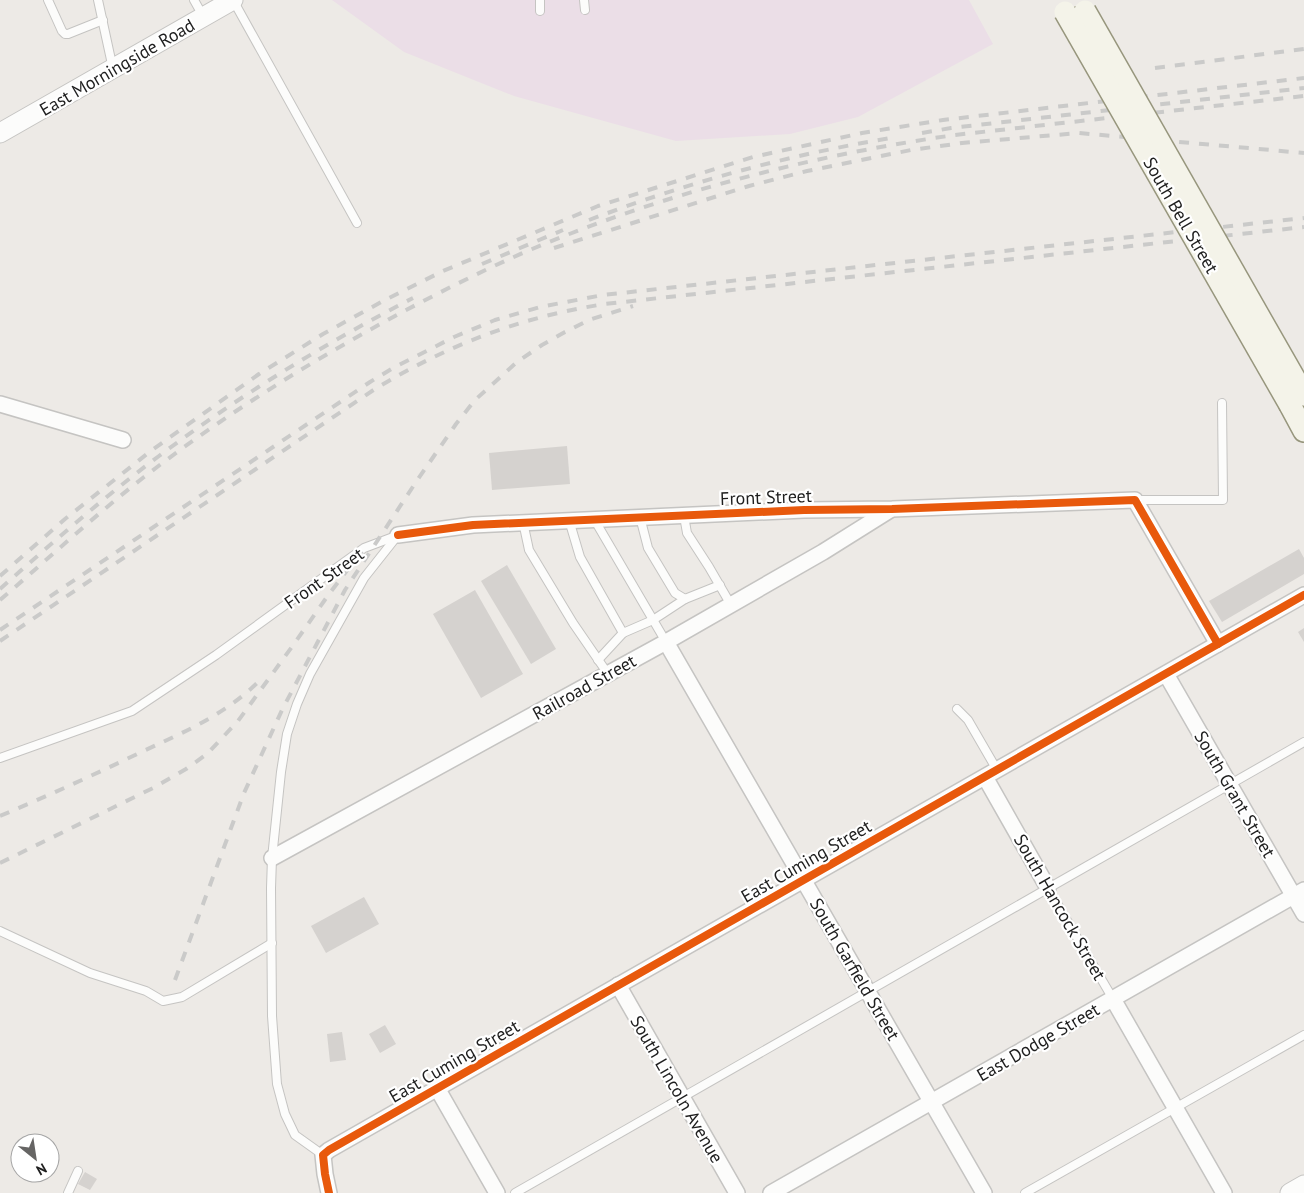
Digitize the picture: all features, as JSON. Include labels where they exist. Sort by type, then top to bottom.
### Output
[{"type":"main road","name":"South Bell Street","points":[[1071,6],[1297,400],[1304,431]]},
{"type":"street","name":"East Morningside Road","points":[[0,133],[233,0]]},
{"type":"street","points":[[0,404],[123,440]]},
{"type":"street","name":"Front Street","points":[[398,535],[446,527],[523,522],[804,510],[892,509],[1135,500]]},
{"type":"street","points":[[1135,500],[1218,644]]},
{"type":"street","name":"Railroad Street","points":[[272,858],[666,642],[823,552],[892,509]]},
{"type":"street","name":"East Cuming Street","points":[[324,1155],[340,1143],[802,879],[991,774],[1304,595]]},
{"type":"street","name":"South Garfield Street","points":[[666,642],[984,1193]]},
{"type":"street","name":"South Grant Street","points":[[1166,674],[1231,784],[1299,893],[1304,914]]},
{"type":"street","name":"South Hancock Street","points":[[991,774],[1048,888]]},
{"type":"street","name":"East Dodge Street","points":[[771,1193],[1299,893]]},
{"type":"street","name":"South Lincoln Avenue","points":[[618,985],[737,1193]]},
{"type":"street","name":"South Hancock Street","points":[[1113,999],[1224,1193]]},
{"type":"street","points":[[437,1088],[497,1193]]},
{"type":"street","points":[[324,1155],[329,1193]]},
{"type":"street","points":[[1290,1193],[1304,1185]]},
{"type":"lane","points":[[48,0],[65,34],[103,20]]},
{"type":"lane","points":[[98,0],[113,69]]},
{"type":"lane","points":[[194,0],[203,17]]},
{"type":"lane","points":[[233,0],[357,223]]},
{"type":"lane","points":[[540,0],[540,11]]},
{"type":"lane","points":[[584,0],[585,10]]},
{"type":"lane","points":[[1135,500],[1223,500],[1222,403]]},
{"type":"lane","points":[[684,516],[687,533],[731,605]]},
{"type":"lane","points":[[640,517],[648,548],[674,593],[685,600]]},
{"type":"lane","points":[[569,520],[580,557],[623,633]]},
{"type":"lane","points":[[594,520],[666,642]]},
{"type":"lane","points":[[523,522],[529,550],[573,623],[608,674]]},
{"type":"lane","points":[[324,1155],[295,1135],[285,1114],[278,1084],[272,1016],[272,858],[281,772],[287,734],[310,674],[364,578],[398,535]]},
{"type":"lane","name":"Front Street","points":[[0,758],[132,711],[216,655],[364,548],[398,535]]},
{"type":"lane","points":[[598,660],[623,633],[653,620],[685,600],[720,585]]},
{"type":"lane","points":[[957,709],[968,720],[991,774]]},
{"type":"lane","points":[[515,1193],[1304,742]]},
{"type":"lane","name":"South Hancock Street","points":[[1048,888],[1113,999]]},
{"type":"lane","points":[[0,931],[90,974],[146,991],[163,1001],[182,997],[272,943]]},
{"type":"lane","points":[[1025,1193],[1304,1035]]},
{"type":"lane","points":[[68,1193],[78,1172]]},
{"type":"shaded area","points":[[332,0],[969,0],[993,44],[858,117],[790,134],[676,141],[514,96],[404,52]]},
{"type":"building","points":[[567,446],[570,484],[492,490],[489,453]]},
{"type":"building","points":[[1299,549],[1304,558],[1304,574],[1222,622],[1209,601]]},
{"type":"building","points":[[507,565],[556,649],[531,664],[481,581]]},
{"type":"building","points":[[475,590],[523,674],[481,698],[433,614]]},
{"type":"building","points":[[1304,628],[1304,642],[1298,632]]},
{"type":"building","points":[[364,897],[379,924],[326,953],[311,926]]},
{"type":"building","points":[[385,1025],[396,1044],[380,1053],[369,1034]]},
{"type":"building","points":[[342,1032],[346,1060],[330,1062],[327,1034]]},
{"type":"building","points":[[85,1172],[97,1179],[90,1190],[78,1184]]},
{"type":"railway","points":[[1155,68],[1304,49]]},
{"type":"railway","points":[[0,576],[65,519],[152,450],[259,374],[323,334],[443,271],[598,206],[753,157],[862,133],[943,120],[1304,78]]},
{"type":"railway","points":[[922,133],[951,128],[1304,88]]},
{"type":"railway","points":[[0,600],[89,522],[144,477],[174,454],[266,391],[362,334],[439,293],[504,261],[572,233],[665,200],[713,186],[858,151],[955,135],[1304,96]]},
{"type":"railway","points":[[554,248],[749,186],[807,171],[911,150],[962,143],[1079,133],[1304,153]]},
{"type":"railway","points":[[589,220],[664,193],[741,171],[818,152],[897,137]]},
{"type":"railway","points":[[0,630],[370,382],[454,337],[495,320],[540,307],[603,295],[1304,218]]},
{"type":"railway","points":[[0,641],[375,389],[402,373],[457,346],[514,325],[605,304],[1304,227]]},
{"type":"railway","points":[[482,264],[563,230]]},
{"type":"railway","points":[[0,589],[98,504],[220,412],[315,352],[413,298]]},
{"type":"railway","points":[[175,980],[244,793],[282,710],[345,590],[416,482],[475,400],[517,362],[542,345],[589,320],[633,306]]},
{"type":"railway","points":[[0,863],[153,788],[186,769],[207,754],[238,721],[365,547]]},
{"type":"railway","points":[[0,816],[100,772],[202,722],[234,703],[263,677]]},
{"type":"cycle path","points":[[398,535],[473,525],[804,510],[892,509],[1135,500],[1218,644]]},
{"type":"cycle path","points":[[329,1193],[323,1155],[329,1150],[1304,595]]}]
